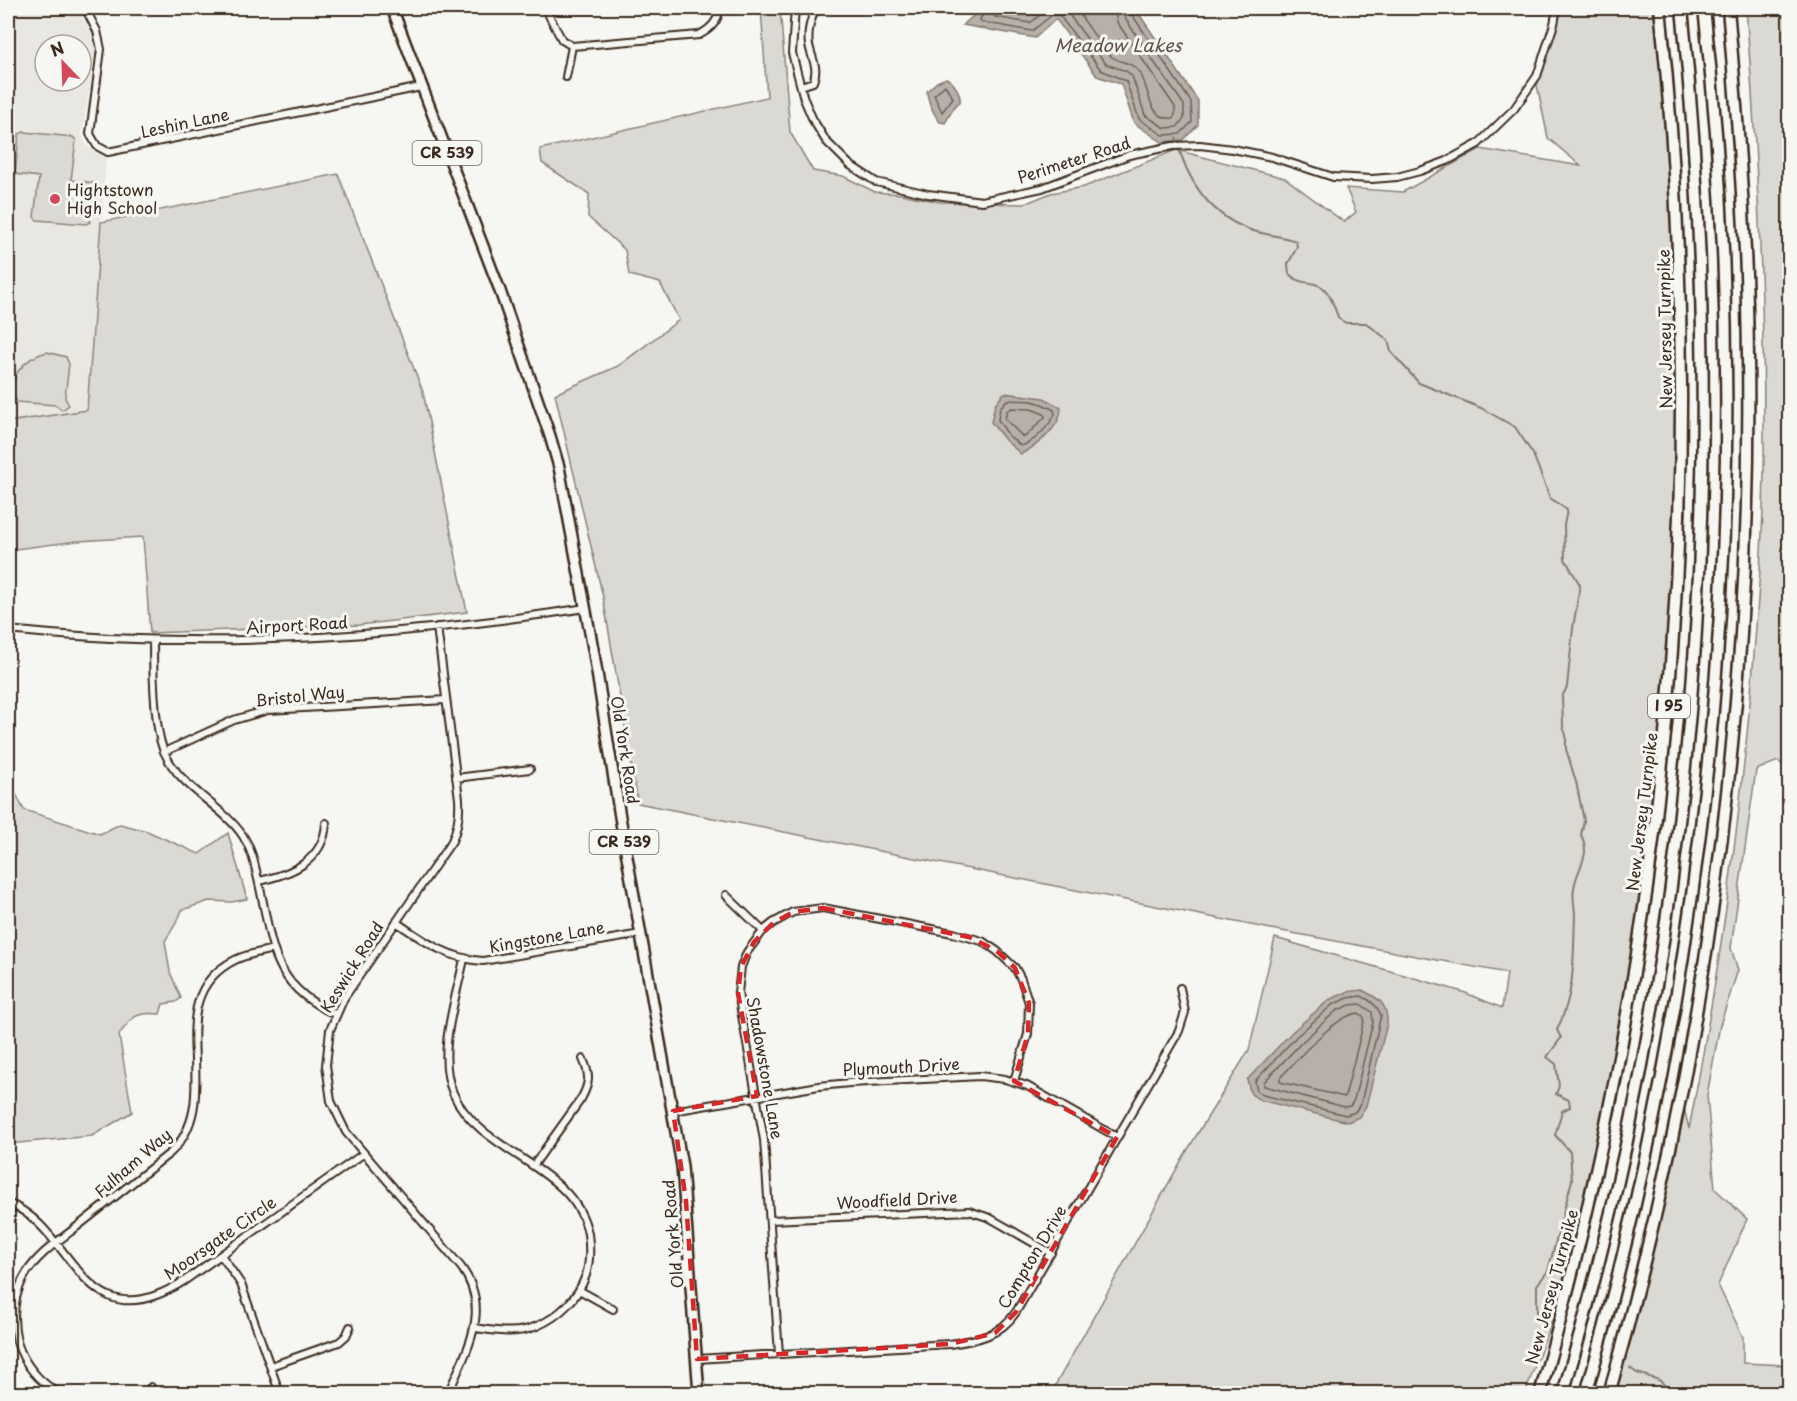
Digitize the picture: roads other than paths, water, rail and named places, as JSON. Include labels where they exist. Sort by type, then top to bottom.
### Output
[{"type":"highway","name":"New Jersey Turnpike","points":[[1540,1394],[1583,1233],[1615,1088],[1644,920],[1669,698],[1680,506],[1682,347],[1674,169],[1660,8]]},
{"type":"highway","name":"I 95","points":[[1563,1394],[1610,1216],[1643,1059],[1668,907],[1689,729],[1702,537],[1704,345],[1698,195],[1682,8]]},
{"type":"highway","name":"I 95","points":[[1586,1394],[1629,1232],[1664,1065],[1692,896],[1713,715],[1724,534],[1726,374],[1718,160],[1704,8]]},
{"type":"highway","points":[[1609,1394],[1648,1247],[1684,1080],[1715,891],[1733,732],[1744,572],[1748,466],[1748,361],[1743,200],[1728,8]]},
{"type":"main road","name":"CR 539","points":[[392,8],[421,87]]},
{"type":"main road","name":"Old York Road","points":[[421,87],[503,299],[559,467],[586,608],[673,1112],[686,1201],[699,1394]]},
{"type":"street","name":"Leshin Lane","points":[[85,8],[97,31],[101,48],[90,134],[97,146],[108,152],[421,87]]},
{"type":"street","points":[[546,8],[562,40],[572,46],[699,35],[713,26],[719,14],[719,8]]},
{"type":"street","name":"Perimeter Road","points":[[795,8],[792,53],[813,120],[826,141],[850,165],[876,182],[928,194],[982,201],[1042,188],[1130,155],[1173,146],[1233,149],[1272,157],[1334,177],[1372,179],[1397,177],[1420,171],[1447,161],[1478,144],[1514,109],[1537,76],[1557,8]]},
{"type":"street","points":[[801,86],[813,82],[817,73],[809,46],[808,33],[810,19],[816,8]]},
{"type":"street","points":[[566,77],[572,46]]},
{"type":"street","name":"Airport Road","points":[[8,630],[89,638],[153,640],[301,639],[514,620],[586,608]]},
{"type":"street","name":"Keswick Road","points":[[437,627],[460,810],[457,830],[452,841],[335,1014],[326,1048],[326,1065],[328,1091],[343,1126],[363,1154],[466,1274],[476,1304],[475,1328],[448,1394]]},
{"type":"street","points":[[153,640],[158,733],[164,752],[183,779],[243,835],[251,851],[274,949],[282,970],[298,992],[316,1005],[335,1014]]},
{"type":"street","name":"Bristol Way","points":[[164,752],[244,716],[268,710],[446,700]]},
{"type":"street","points":[[456,778],[530,769]]},
{"type":"street","points":[[259,881],[288,873],[305,864],[322,842],[326,822]]},
{"type":"street","points":[[726,895],[763,931]]},
{"type":"street","name":"Shadowstone Lane","points":[[779,1354],[764,1140],[738,993],[741,967],[747,952],[763,931],[772,923],[793,912],[823,908],[953,933],[982,941],[1015,968],[1024,985],[1029,1003],[1028,1034],[1014,1081]]},
{"type":"street","name":"Kingstone Lane","points":[[396,922],[433,948],[464,959],[483,961],[641,934]]},
{"type":"street","name":"Fulham Way","points":[[60,1394],[41,1380],[27,1363],[17,1341],[14,1318],[17,1294],[24,1278],[34,1263],[180,1143],[189,1128],[195,1110],[194,1024],[201,994],[211,978],[229,963],[247,955],[274,949]]},
{"type":"street","points":[[464,959],[447,1045],[447,1071],[453,1092],[466,1115],[476,1125],[533,1166],[569,1196],[584,1219],[589,1257],[588,1268],[579,1290],[558,1314],[531,1328],[510,1332],[475,1328]]},
{"type":"street","name":"Compton Drive","points":[[697,1359],[950,1344],[984,1339],[1000,1330],[1013,1317],[1184,1022],[1185,1008],[1180,988]]},
{"type":"street","points":[[533,1166],[587,1088],[589,1074],[583,1059]]},
{"type":"street","name":"Plymouth Drive","points":[[673,1112],[757,1096],[850,1083],[980,1076],[1014,1081],[1038,1091],[1118,1137]]},
{"type":"street","name":"Moorsgate Circle","points":[[8,1203],[25,1211],[36,1220],[87,1282],[111,1296],[128,1300],[147,1299],[165,1292],[221,1256],[363,1154]]},
{"type":"street","name":"Woodfield Drive","points":[[771,1220],[969,1211],[990,1218],[1051,1253]]},
{"type":"street","points":[[221,1256],[241,1284],[280,1394]]},
{"type":"street","points":[[579,1290],[613,1309]]},
{"type":"street","points":[[271,1366],[339,1342],[346,1336],[350,1327]]},
{"type":"street","points":[[144,1394],[151,1387]]},
{"type":"water","name":"Meadow Lakes","points":[[982,8],[1135,8],[1198,101],[1198,125],[1183,140],[1162,142],[1134,123],[1121,84],[1097,76],[1056,19],[1035,38],[963,25]]},
{"type":"water","points":[[946,78],[956,88],[960,102],[945,123],[940,122],[935,115],[927,91]]},
{"type":"water","points":[[1004,393],[1044,398],[1061,408],[1053,429],[1041,441],[1021,454],[1005,440],[991,422],[995,405]]},
{"type":"water","points":[[1362,990],[1381,1002],[1386,1011],[1387,1024],[1366,1106],[1359,1117],[1348,1122],[1260,1100],[1251,1094],[1247,1080],[1292,1032],[1329,1000],[1347,992]]},
{"type":"waterway","points":[[1176,138],[1192,179],[1209,203],[1220,213],[1245,228],[1296,241],[1297,247],[1288,264],[1289,274],[1302,282],[1316,284],[1324,289],[1330,296],[1339,319],[1346,323],[1366,323],[1388,340],[1391,352],[1419,383],[1481,408],[1515,427],[1533,454],[1550,498],[1567,510],[1564,525],[1565,559],[1580,585],[1567,687],[1562,697],[1563,727],[1566,735],[1566,749],[1584,821],[1581,835],[1585,849],[1573,891],[1575,916],[1571,988],[1557,1030],[1561,1038],[1547,1057],[1556,1064],[1559,1086],[1556,1094],[1569,1100],[1570,1107],[1562,1111],[1555,1135],[1570,1152],[1572,1180],[1548,1271],[1537,1285],[1537,1316],[1546,1324]]},
{"type":"waterway","points":[[1630,1368],[1637,1373],[1659,1380],[1674,1394]]},
{"type":"place","name":"Hightstown High School","points":[[55,199]]}]
